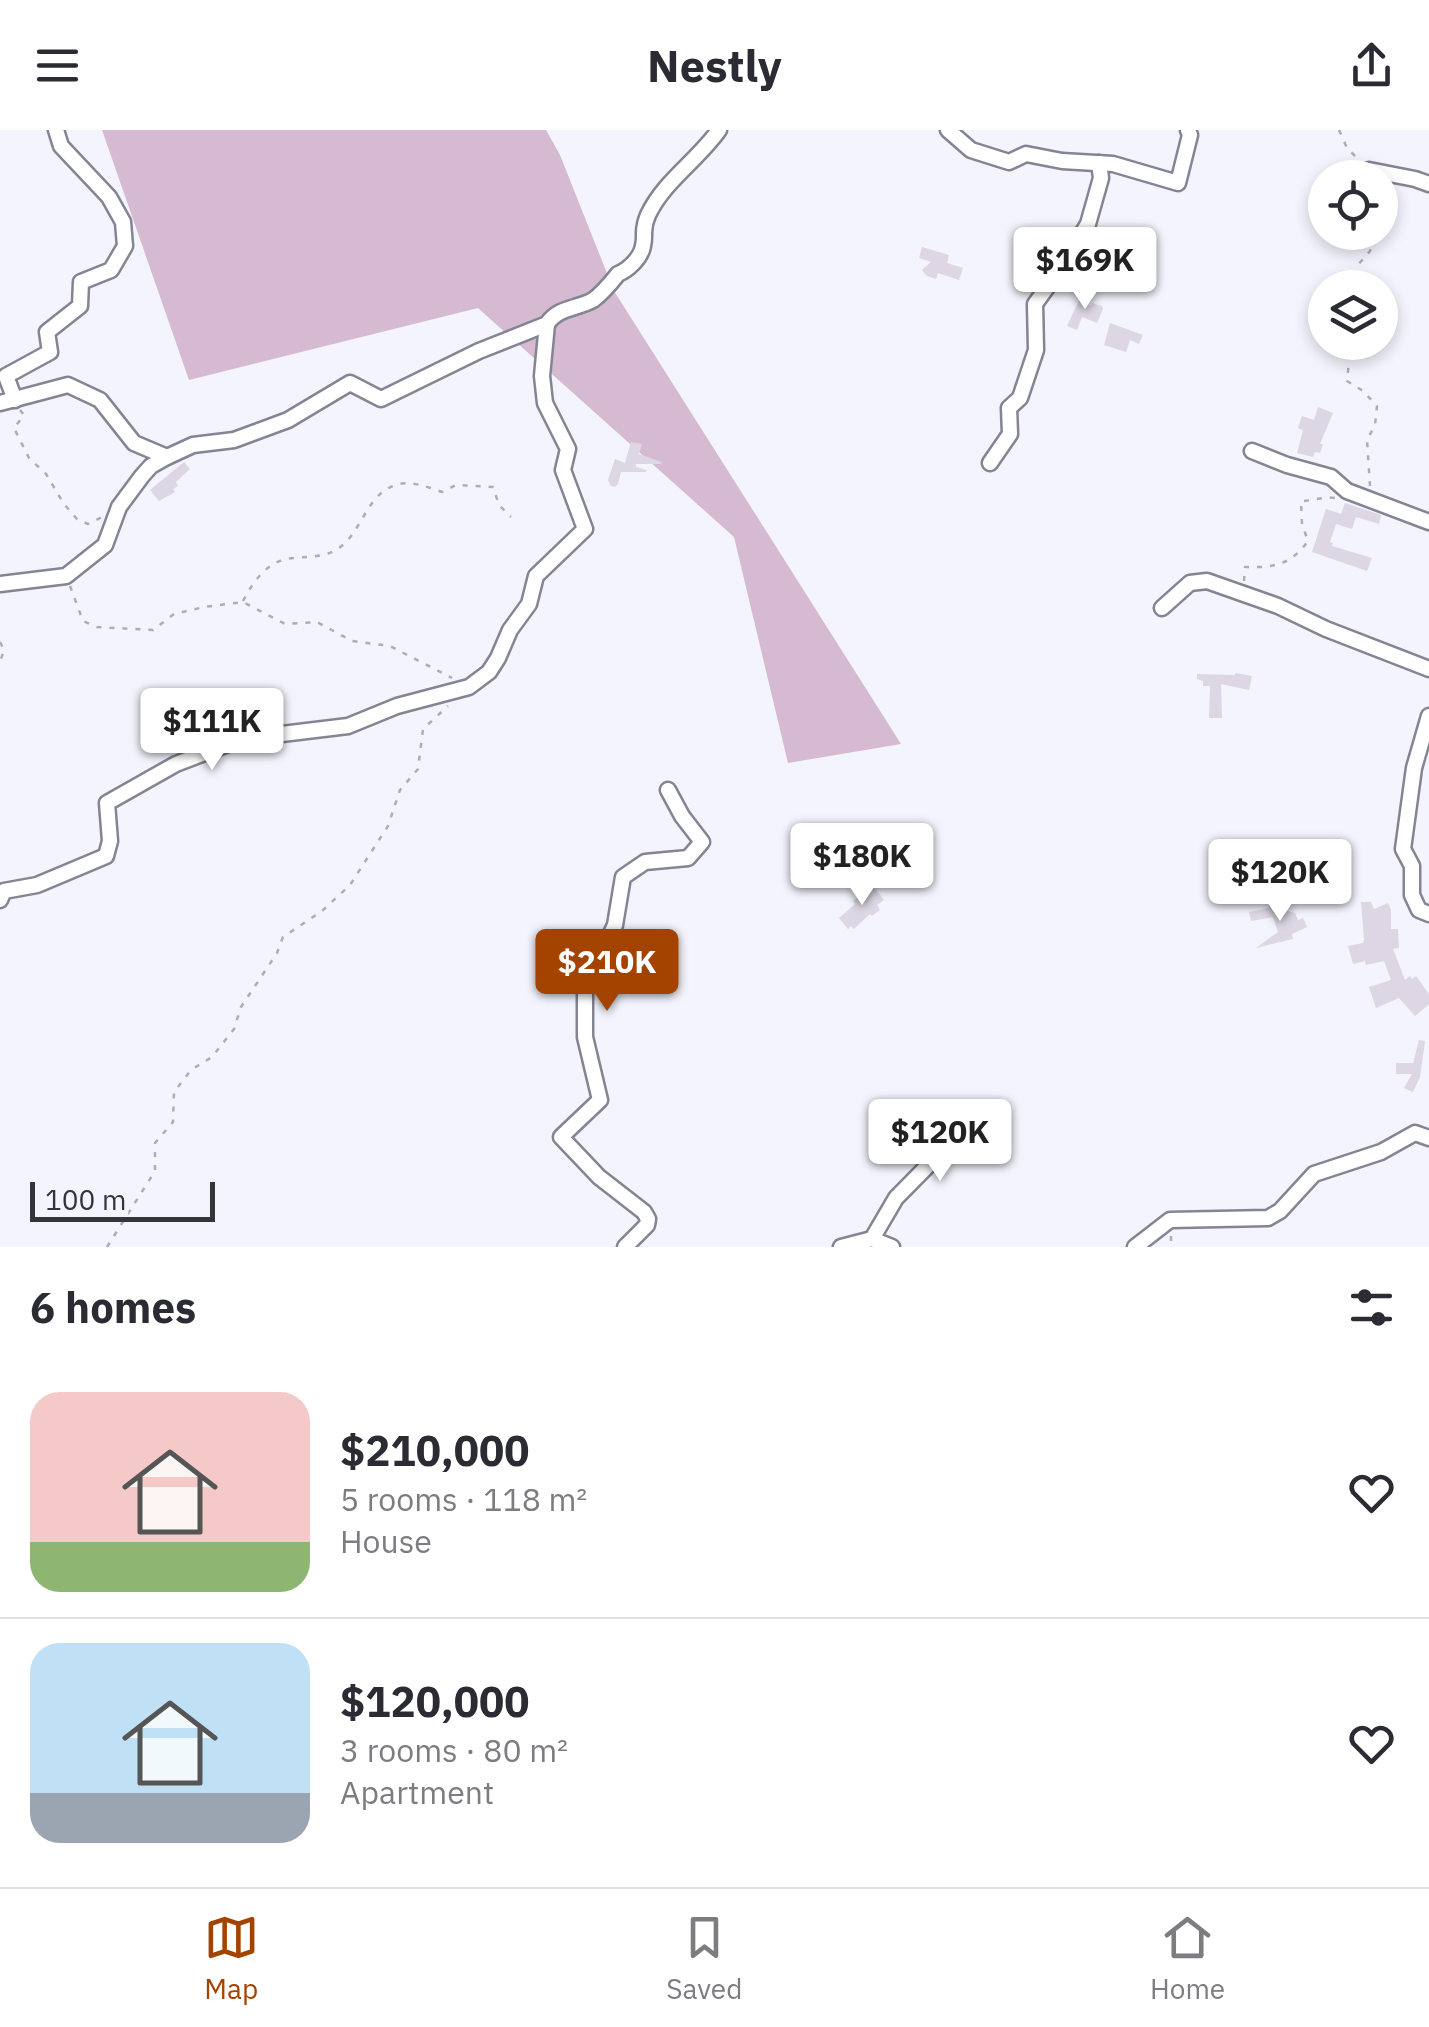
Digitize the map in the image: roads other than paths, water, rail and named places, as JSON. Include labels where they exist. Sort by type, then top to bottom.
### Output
[{"type":"street","points":[[56,130],[61,146],[108,197],[122,222],[125,246],[111,270],[81,282],[80,306],[48,332],[50,352],[6,376],[7,402],[68,386],[100,400],[134,443],[167,457]]},
{"type":"street","points":[[0,900],[4,892],[37,885],[106,856],[110,828],[106,803],[176,764],[241,739],[348,726],[397,706],[470,687],[489,672],[510,630],[529,604],[536,576],[585,529],[563,470],[568,449],[545,402],[542,376],[547,324],[553,315],[602,293],[635,262],[643,247],[642,230],[664,187],[718,130]]},
{"type":"street","points":[[948,130],[972,150],[1008,162],[1026,154],[1113,164],[1178,183],[1188,130]]},
{"type":"street","points":[[990,463],[1010,434],[1009,408],[1020,398],[1036,350],[1035,304],[1088,224],[1101,178],[1099,163]]},
{"type":"street","points":[[1398,176],[1429,184]]},
{"type":"street","points":[[0,584],[66,576],[105,545],[119,507],[151,466],[167,457],[193,446],[234,440],[288,420],[350,383],[381,399],[479,351],[547,324]]},
{"type":"street","points":[[1252,451],[1331,478],[1347,491],[1429,522]]},
{"type":"street","points":[[1162,608],[1190,583],[1207,580],[1429,669]]},
{"type":"street","points":[[1429,716],[1414,768],[1418,793],[1404,849],[1412,866],[1412,895],[1419,910],[1429,914]]},
{"type":"street","points":[[625,1247],[647,1224],[644,1212],[599,1177],[561,1137],[600,1100],[585,1037],[585,991],[615,924],[623,877],[645,862],[688,858],[702,842],[668,790]]},
{"type":"street","points":[[872,1240],[896,1198],[964,1128]]},
{"type":"street","points":[[1136,1247],[1170,1220],[1268,1218],[1280,1211],[1314,1174],[1381,1152],[1415,1133],[1429,1138]]},
{"type":"street","points":[[841,1247],[872,1240],[892,1247]]}]
